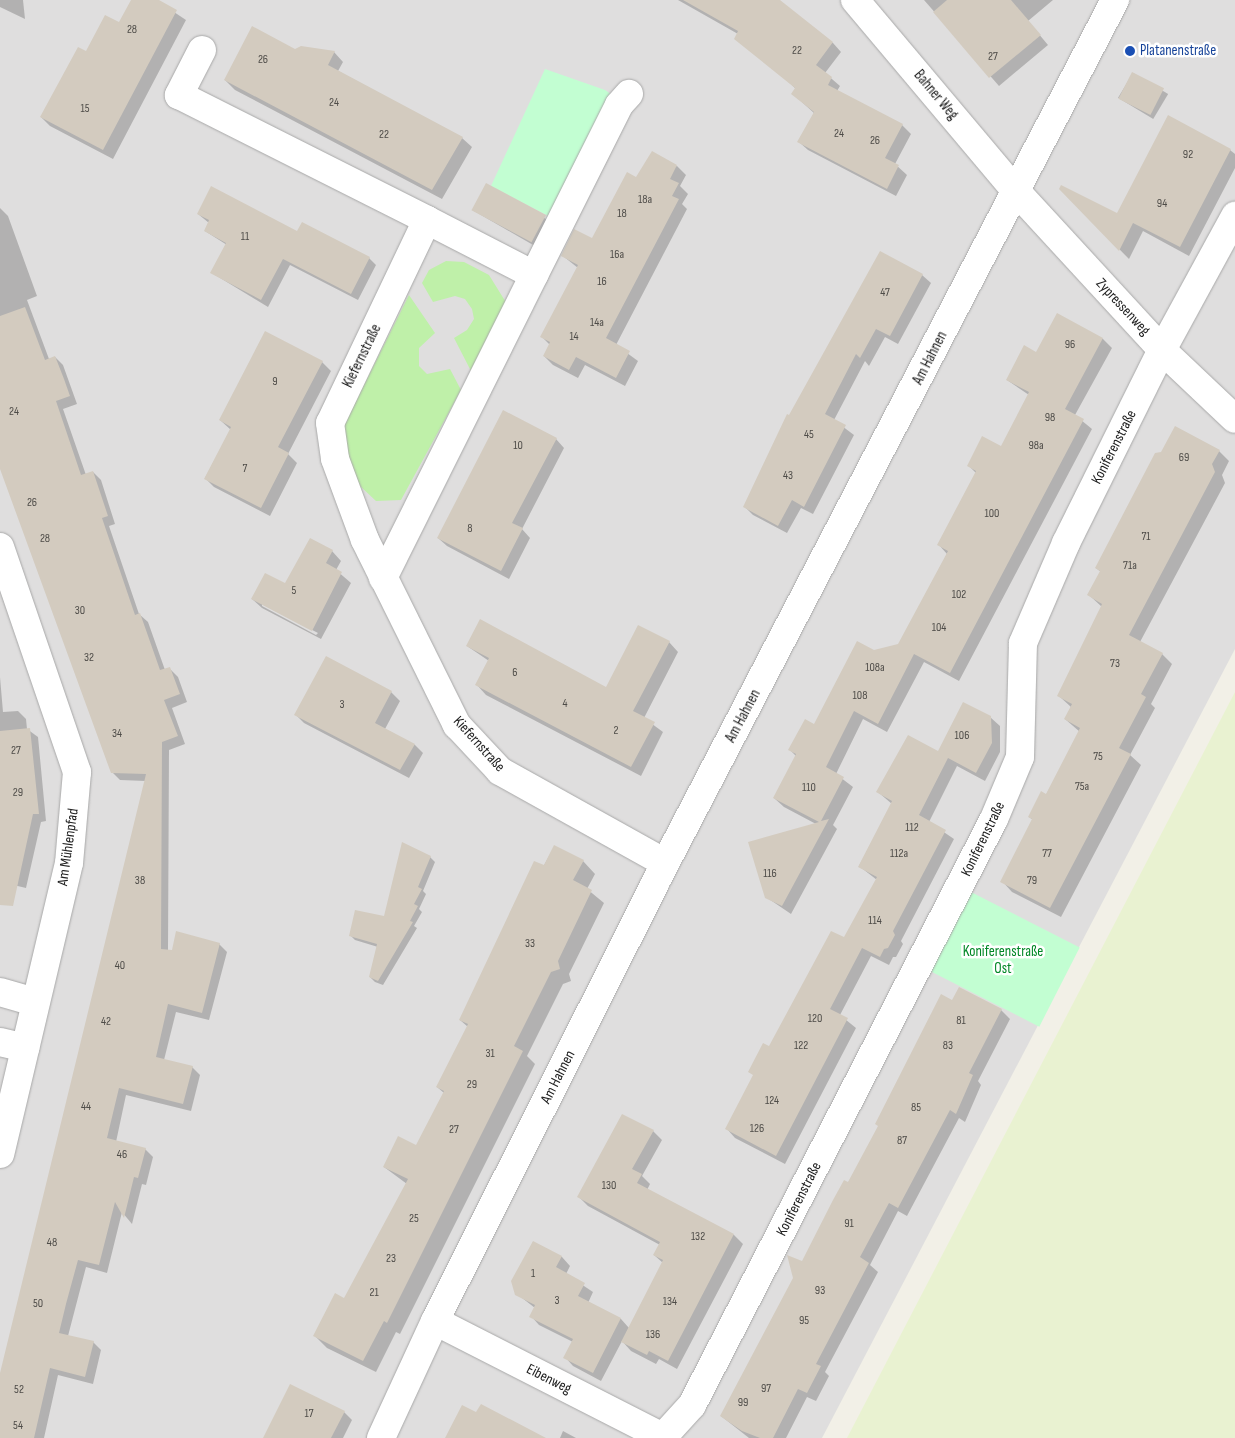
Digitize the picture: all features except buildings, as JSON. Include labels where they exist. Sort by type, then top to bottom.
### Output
[{"type":"street","name":"Bahner Weg","points":[[856,0],[1016,191]]},
{"type":"street","name":"Am Hahnen","points":[[381,1438],[435,1321],[665,863],[1115,0]]},
{"type":"street","points":[[202,50],[179,95],[534,275]]},
{"type":"street","points":[[383,578],[619,105],[629,94]]},
{"type":"street","name":"Zypressenweg","points":[[1016,191],[1162,350],[1235,419]]},
{"type":"street","name":"Koniferenstraße","points":[[663,1438],[692,1405],[994,819],[1020,757],[1023,642],[1066,543],[1162,350],[1235,216]]},
{"type":"street","name":"Kiefernstraße","points":[[427,220],[330,424],[335,459],[383,578],[457,725],[500,771],[665,863]]},
{"type":"street","name":"Am Mühlenpfad","points":[[0,547],[77,772],[69,863],[36,1002],[13,1045],[0,1154]]},
{"type":"street","points":[[0,992],[36,1002]]},
{"type":"street","name":"Eibenweg","points":[[435,1321],[663,1438]]},
{"type":"shaded area","points":[[0,0],[1235,0],[1235,649],[822,1438],[0,1438]]},
{"type":"green space","points":[[545,69],[605,90],[618,99],[556,220],[491,186]]},
{"type":"green space","points":[[446,261],[464,262],[489,275],[507,304],[471,371],[454,338],[467,330],[474,319],[472,309],[465,299],[455,296],[433,302],[422,283],[429,270]]},
{"type":"green space","points":[[409,295],[435,333],[419,348],[419,366],[427,374],[450,369],[461,390],[401,500],[376,501],[360,486],[349,466],[343,427]]},
{"type":"green space","points":[[1235,692],[1235,1438],[847,1438]]},
{"type":"green space","name":"Koniferenstraße Ost","points":[[971,892],[1080,947],[1039,1027],[931,971]]},
{"type":"place","name":"Platanenstraße","points":[[1130,51]]}]
